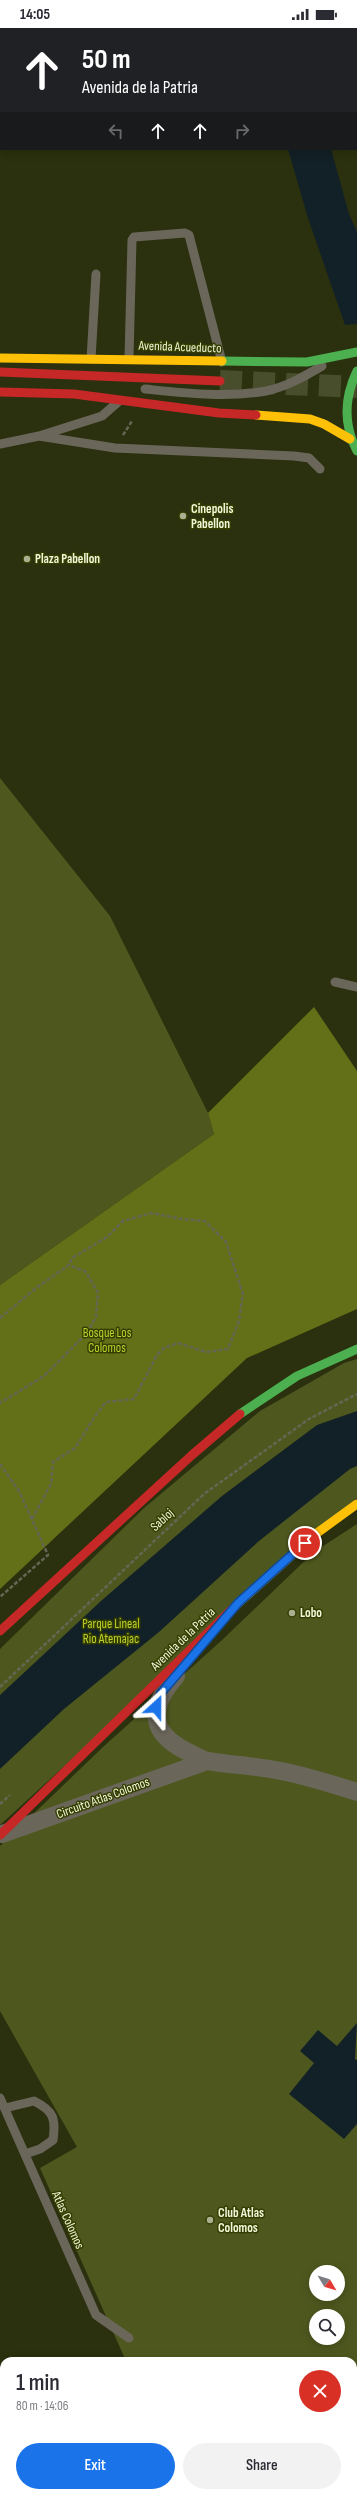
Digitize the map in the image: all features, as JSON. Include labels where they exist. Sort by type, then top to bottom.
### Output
[{"type":"main road","name":"Avenida Acueducto","points":[[0,358],[128,358],[222,362],[307,362],[339,357],[357,352]]},
{"type":"main road","points":[[357,371],[351,383],[346,405],[350,439],[357,451]]},
{"type":"main road","points":[[0,372],[220,381]]},
{"type":"main road","points":[[0,392],[74,394],[219,413],[310,419],[350,439]]},
{"type":"main road","points":[[0,1631],[204,1444],[252,1404],[292,1377],[335,1356],[357,1349]]},
{"type":"main road","name":"Avenida de la Patria","points":[[0,1835],[238,1603],[317,1534],[357,1504]]},
{"type":"street","name":"Circuito Atlas Colomos","points":[[238,1603],[161,1693],[156,1707],[158,1723],[165,1736],[181,1748],[206,1761],[281,1771],[357,1792]]},
{"type":"street","name":"Circuito Atlas Colomos","points":[[0,1835],[206,1761]]},
{"type":"lane","points":[[128,358],[132,240],[134,237],[185,233],[189,235],[222,362]]},
{"type":"lane","points":[[91,358],[96,274]]},
{"type":"lane","points":[[145,389],[195,394],[233,394],[267,391],[301,378],[339,357]]},
{"type":"lane","points":[[0,444],[39,436],[102,416],[121,400]]},
{"type":"lane","points":[[39,436],[115,448],[294,456],[309,458],[320,469]]},
{"type":"lane","points":[[336,982],[357,987]]},
{"type":"lane","name":"Atlas Colomos","points":[[0,2098],[96,2315],[129,2338]]},
{"type":"lane","points":[[4,2108],[34,2101],[47,2108],[55,2122],[53,2140],[40,2149],[25,2154]]},
{"type":"path","points":[[115,448],[143,403]]},
{"type":"path","points":[[0,1318],[36,1288],[69,1265],[72,1258],[107,1237],[123,1222],[151,1213],[182,1219],[206,1220],[226,1242],[243,1294],[240,1314],[228,1348],[206,1352],[178,1343],[164,1348],[157,1355],[134,1399],[106,1402],[95,1416],[75,1448],[52,1462],[51,1484],[32,1519]]},
{"type":"path","points":[[0,1403],[44,1376],[87,1333],[96,1317],[98,1292],[86,1272],[69,1265]]},
{"type":"path","name":"Sabloj","points":[[0,1688],[204,1494],[309,1419],[357,1394]]},
{"type":"path","points":[[0,1464],[19,1492],[48,1555],[0,1597]]},
{"type":"green space","points":[[0,778],[110,916],[208,1113],[214,1134],[0,1285]]},
{"type":"green space","name":"Bosque Los Colomos","points":[[314,1007],[357,1071],[357,1309],[247,1358],[0,1589],[0,1285],[214,1134],[208,1113]]},
{"type":"green space","name":"Parque Lineal Rio Atemajac","points":[[357,1359],[357,1498],[0,1825],[0,1649],[144,1508],[260,1411],[344,1363]]},
{"type":"green space","points":[[357,1524],[357,2357],[124,2357],[40,2168],[77,2147],[0,2011],[0,1846],[103,1747],[221,1641],[314,1552]]},
{"type":"shaded area","points":[[288,150],[331,150],[349,214],[357,232],[357,324],[345,325],[308,218]]},
{"type":"shaded area","points":[[357,1411],[357,1466],[350,1469],[259,1541],[159,1632],[64,1709],[0,1769],[0,1695],[101,1601],[222,1496],[317,1425]]},
{"type":"shaded area","points":[[357,2023],[355,2059],[357,2060],[357,2124],[344,2139],[289,2094],[314,2063],[300,2051],[318,2030],[337,2046]]},
{"type":"tunnel","points":[[220,381],[357,387]]},
{"type":"traffic: fast","points":[[222,361],[307,362],[357,352]]},
{"type":"traffic: fast","points":[[357,371],[350,391],[347,411],[349,431],[357,451]]},
{"type":"traffic: fast","points":[[240,1414],[297,1376],[357,1349]]},
{"type":"traffic: slow","points":[[0,358],[222,361]]},
{"type":"traffic: slow","points":[[256,415],[310,419],[324,424],[350,439]]},
{"type":"traffic: slow","points":[[233,1608],[317,1533],[357,1504]]},
{"type":"traffic: jam","points":[[0,372],[220,381]]},
{"type":"traffic: jam","points":[[0,392],[74,394],[219,413],[256,415]]},
{"type":"traffic: jam","points":[[0,1631],[192,1455],[240,1414]]},
{"type":"traffic: jam","points":[[0,1835],[233,1608]]},
{"type":"place","name":"Cinepolis Pabellon","points":[[183,516]]},
{"type":"place","name":"Plaza Pabellon","points":[[27,559]]},
{"type":"place","name":"Lobo","points":[[292,1613]]},
{"type":"place","name":"Club Atlas Colomos","points":[[210,2220]]},
{"type":"route","points":[[156,1707],[161,1693],[238,1603],[305,1543]]}]
